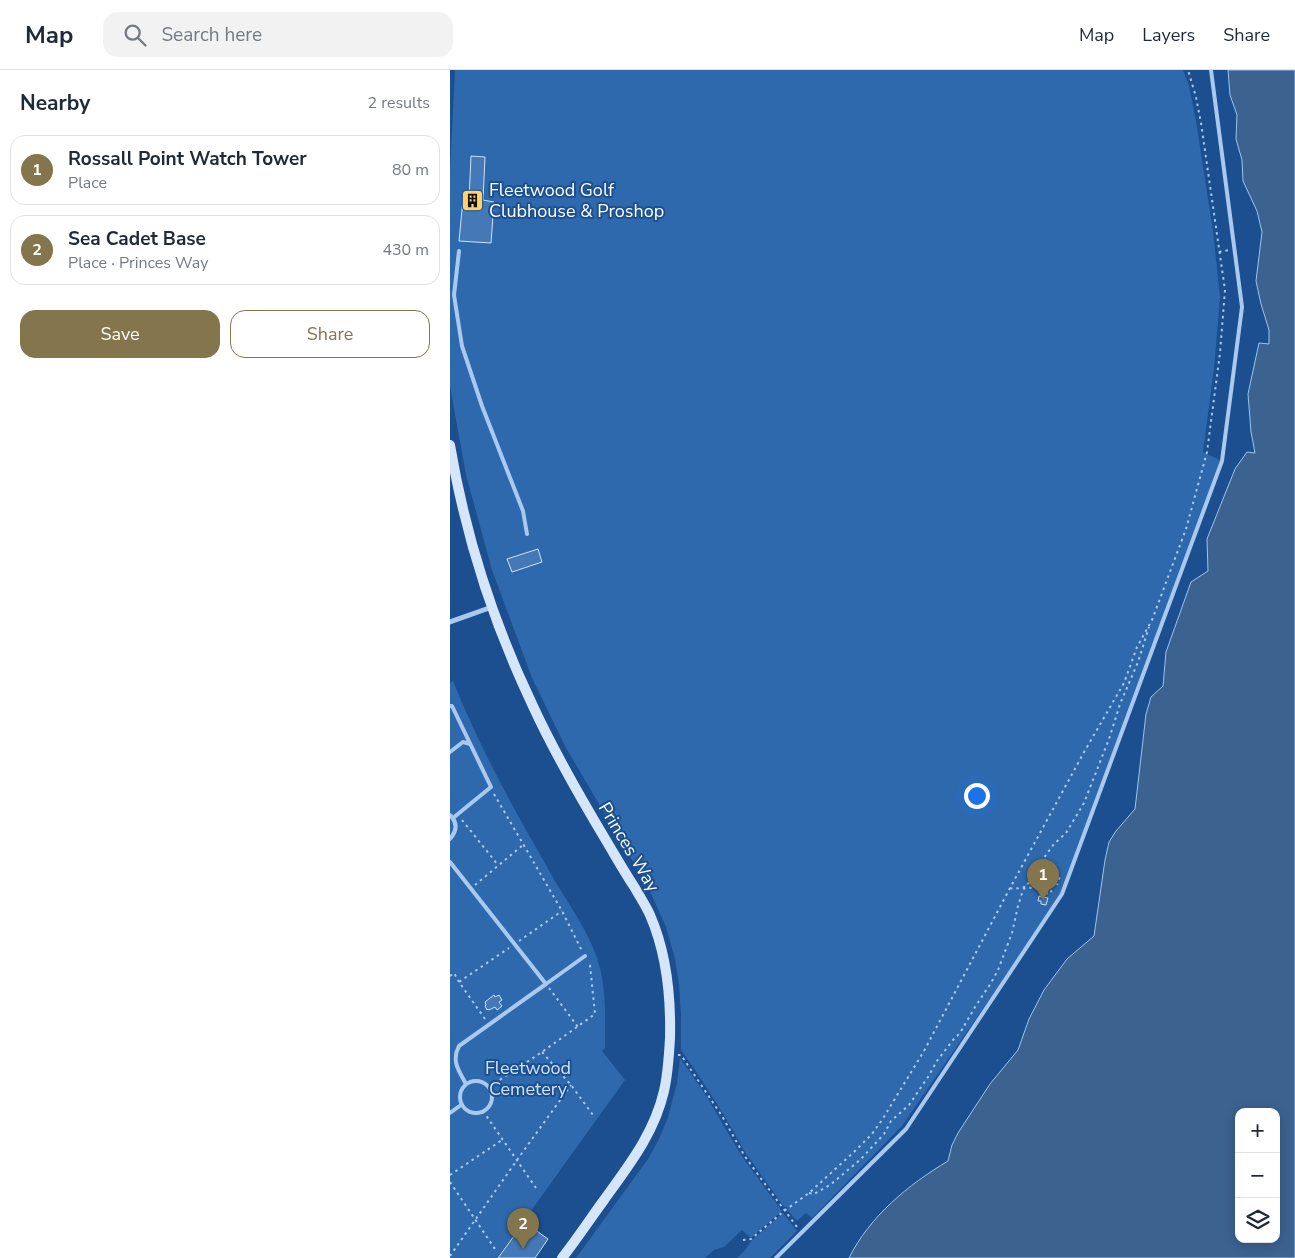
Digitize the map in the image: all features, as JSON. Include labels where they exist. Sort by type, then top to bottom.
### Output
[{"type":"street","name":"Princes Way","points":[[450,445],[454,470],[476,559],[492,607],[527,694],[574,787],[649,913],[661,944],[667,973],[670,1024],[669,1054],[660,1106],[644,1144],[562,1258]]},
{"type":"street","points":[[450,622],[492,607]]},
{"type":"lane","points":[[776,1258],[906,1129],[1062,894],[1222,460],[1242,307],[1210,70]]},
{"type":"lane","points":[[458,251],[452,295],[462,346],[482,406],[523,511],[528,534]]},
{"type":"lane","points":[[450,706],[452,706],[491,787],[452,817],[456,826],[455,832],[450,839]]},
{"type":"lane","points":[[450,752],[463,742],[470,744]]},
{"type":"lane","points":[[450,862],[546,984]]},
{"type":"lane","points":[[466,1084],[456,1062],[459,1046],[585,956]]},
{"type":"lane","points":[[474,1080],[484,1083],[489,1087],[492,1093],[491,1101],[489,1106],[483,1111],[470,1112],[461,1105],[459,1096],[466,1084],[474,1080]]},
{"type":"lane","points":[[450,1113],[461,1105]]},
{"type":"path","points":[[809,1193],[814,1194],[830,1185],[861,1159],[884,1134],[891,1121],[909,1105],[937,1061],[960,1033],[998,970],[1012,933],[1020,898],[1025,887],[1054,844],[1066,833],[1084,803],[1186,529],[1208,452],[1224,314],[1225,290],[1201,123],[1188,70]]},
{"type":"path","points":[[1219,252],[1227,250]]},
{"type":"path","points":[[743,1240],[751,1239],[784,1210],[809,1193],[872,1134],[882,1120],[924,1051],[1010,888],[1124,683],[1137,648],[1152,620]]},
{"type":"path","points":[[489,1087],[596,1014],[590,965],[562,911],[491,787]]},
{"type":"path","points":[[458,814],[499,865]]},
{"type":"path","points":[[471,889],[523,845]]},
{"type":"path","points":[[1010,888],[1025,887],[1039,889],[1041,892],[1050,894],[1054,884],[1057,885],[1060,876],[1037,867]]},
{"type":"path","points":[[1039,889],[1042,879],[1054,884]]},
{"type":"path","points":[[459,982],[562,911]]},
{"type":"path","points":[[451,975],[454,973],[489,1025]]},
{"type":"path","points":[[546,984],[578,1027]]},
{"type":"path","points":[[542,1052],[593,1114]]},
{"type":"path","points":[[669,1054],[681,1055],[722,1116],[744,1155],[802,1232]]},
{"type":"path","points":[[450,1256],[571,1085]]},
{"type":"path","points":[[483,1111],[536,1188]]},
{"type":"path","points":[[450,1175],[503,1139]]},
{"type":"path","points":[[450,1182],[497,1252]]},
{"type":"green space","points":[[455,70],[1183,70],[1189,86],[1213,231],[1220,297],[1214,368],[1203,452],[1222,461],[1062,894],[902,1126],[812,1218],[806,1213],[797,1221],[788,1211],[787,1207],[784,1207],[745,1152],[724,1115],[681,1050],[679,984],[675,959],[666,927],[648,887],[566,748],[532,678],[492,570],[466,475],[450,386],[450,172]]},
{"type":"green space","name":"Fleetwood Cemetery","points":[[453,681],[483,749],[506,793],[592,945],[600,969],[604,991],[605,1048],[602,1051],[625,1080],[497,1258],[450,1258],[450,683]]},
{"type":"green space","points":[[680,1058],[707,1097],[741,1155],[782,1211],[751,1238],[742,1230],[724,1247],[714,1250],[705,1258],[576,1258],[648,1159],[659,1139],[668,1117],[677,1083]]},
{"type":"green space","points":[[783,1213],[797,1231],[770,1258],[737,1258],[752,1240]]},
{"type":"shaded area","points":[[1228,70],[1295,70],[1295,1258],[849,1258],[868,1228],[891,1203],[919,1180],[948,1161],[952,1145],[958,1133],[990,1084],[1018,1050],[1029,1019],[1044,990],[1067,959],[1094,936],[1109,842],[1135,809],[1146,714],[1151,697],[1163,686],[1166,652],[1191,582],[1208,571],[1207,539],[1235,469],[1247,452],[1255,453],[1248,394],[1259,343],[1269,344],[1269,330],[1256,281],[1262,232],[1257,211],[1243,181],[1242,160],[1236,139],[1237,115],[1230,95]]},
{"type":"building","name":"Fleetwood Golf Clubhouse & Proshop","points":[[471,156],[485,157],[483,200],[494,202],[491,243],[459,241],[463,199],[469,200]]},
{"type":"building","points":[[538,549],[542,562],[512,572],[507,559]]},
{"type":"building","points":[[1043,882],[1050,883],[1048,890],[1043,891],[1041,886]]},
{"type":"building","points":[[1039,896],[1048,898],[1046,905],[1038,901]]},
{"type":"building","points":[[494,995],[495,997],[499,995],[502,1000],[499,1002],[502,1006],[497,1010],[495,1007],[487,1010],[485,1002]]},
{"type":"building","points":[[524,1222],[548,1239],[535,1258],[498,1258]]},
{"type":"place","name":"Fleetwood Golf Clubhouse & Proshop","points":[[473,200]]},
{"type":"place","name":"Rossall Point Watch Tower","points":[[1043,900]]},
{"type":"place","name":"Sea Cadet Base","points":[[523,1249]]}]
